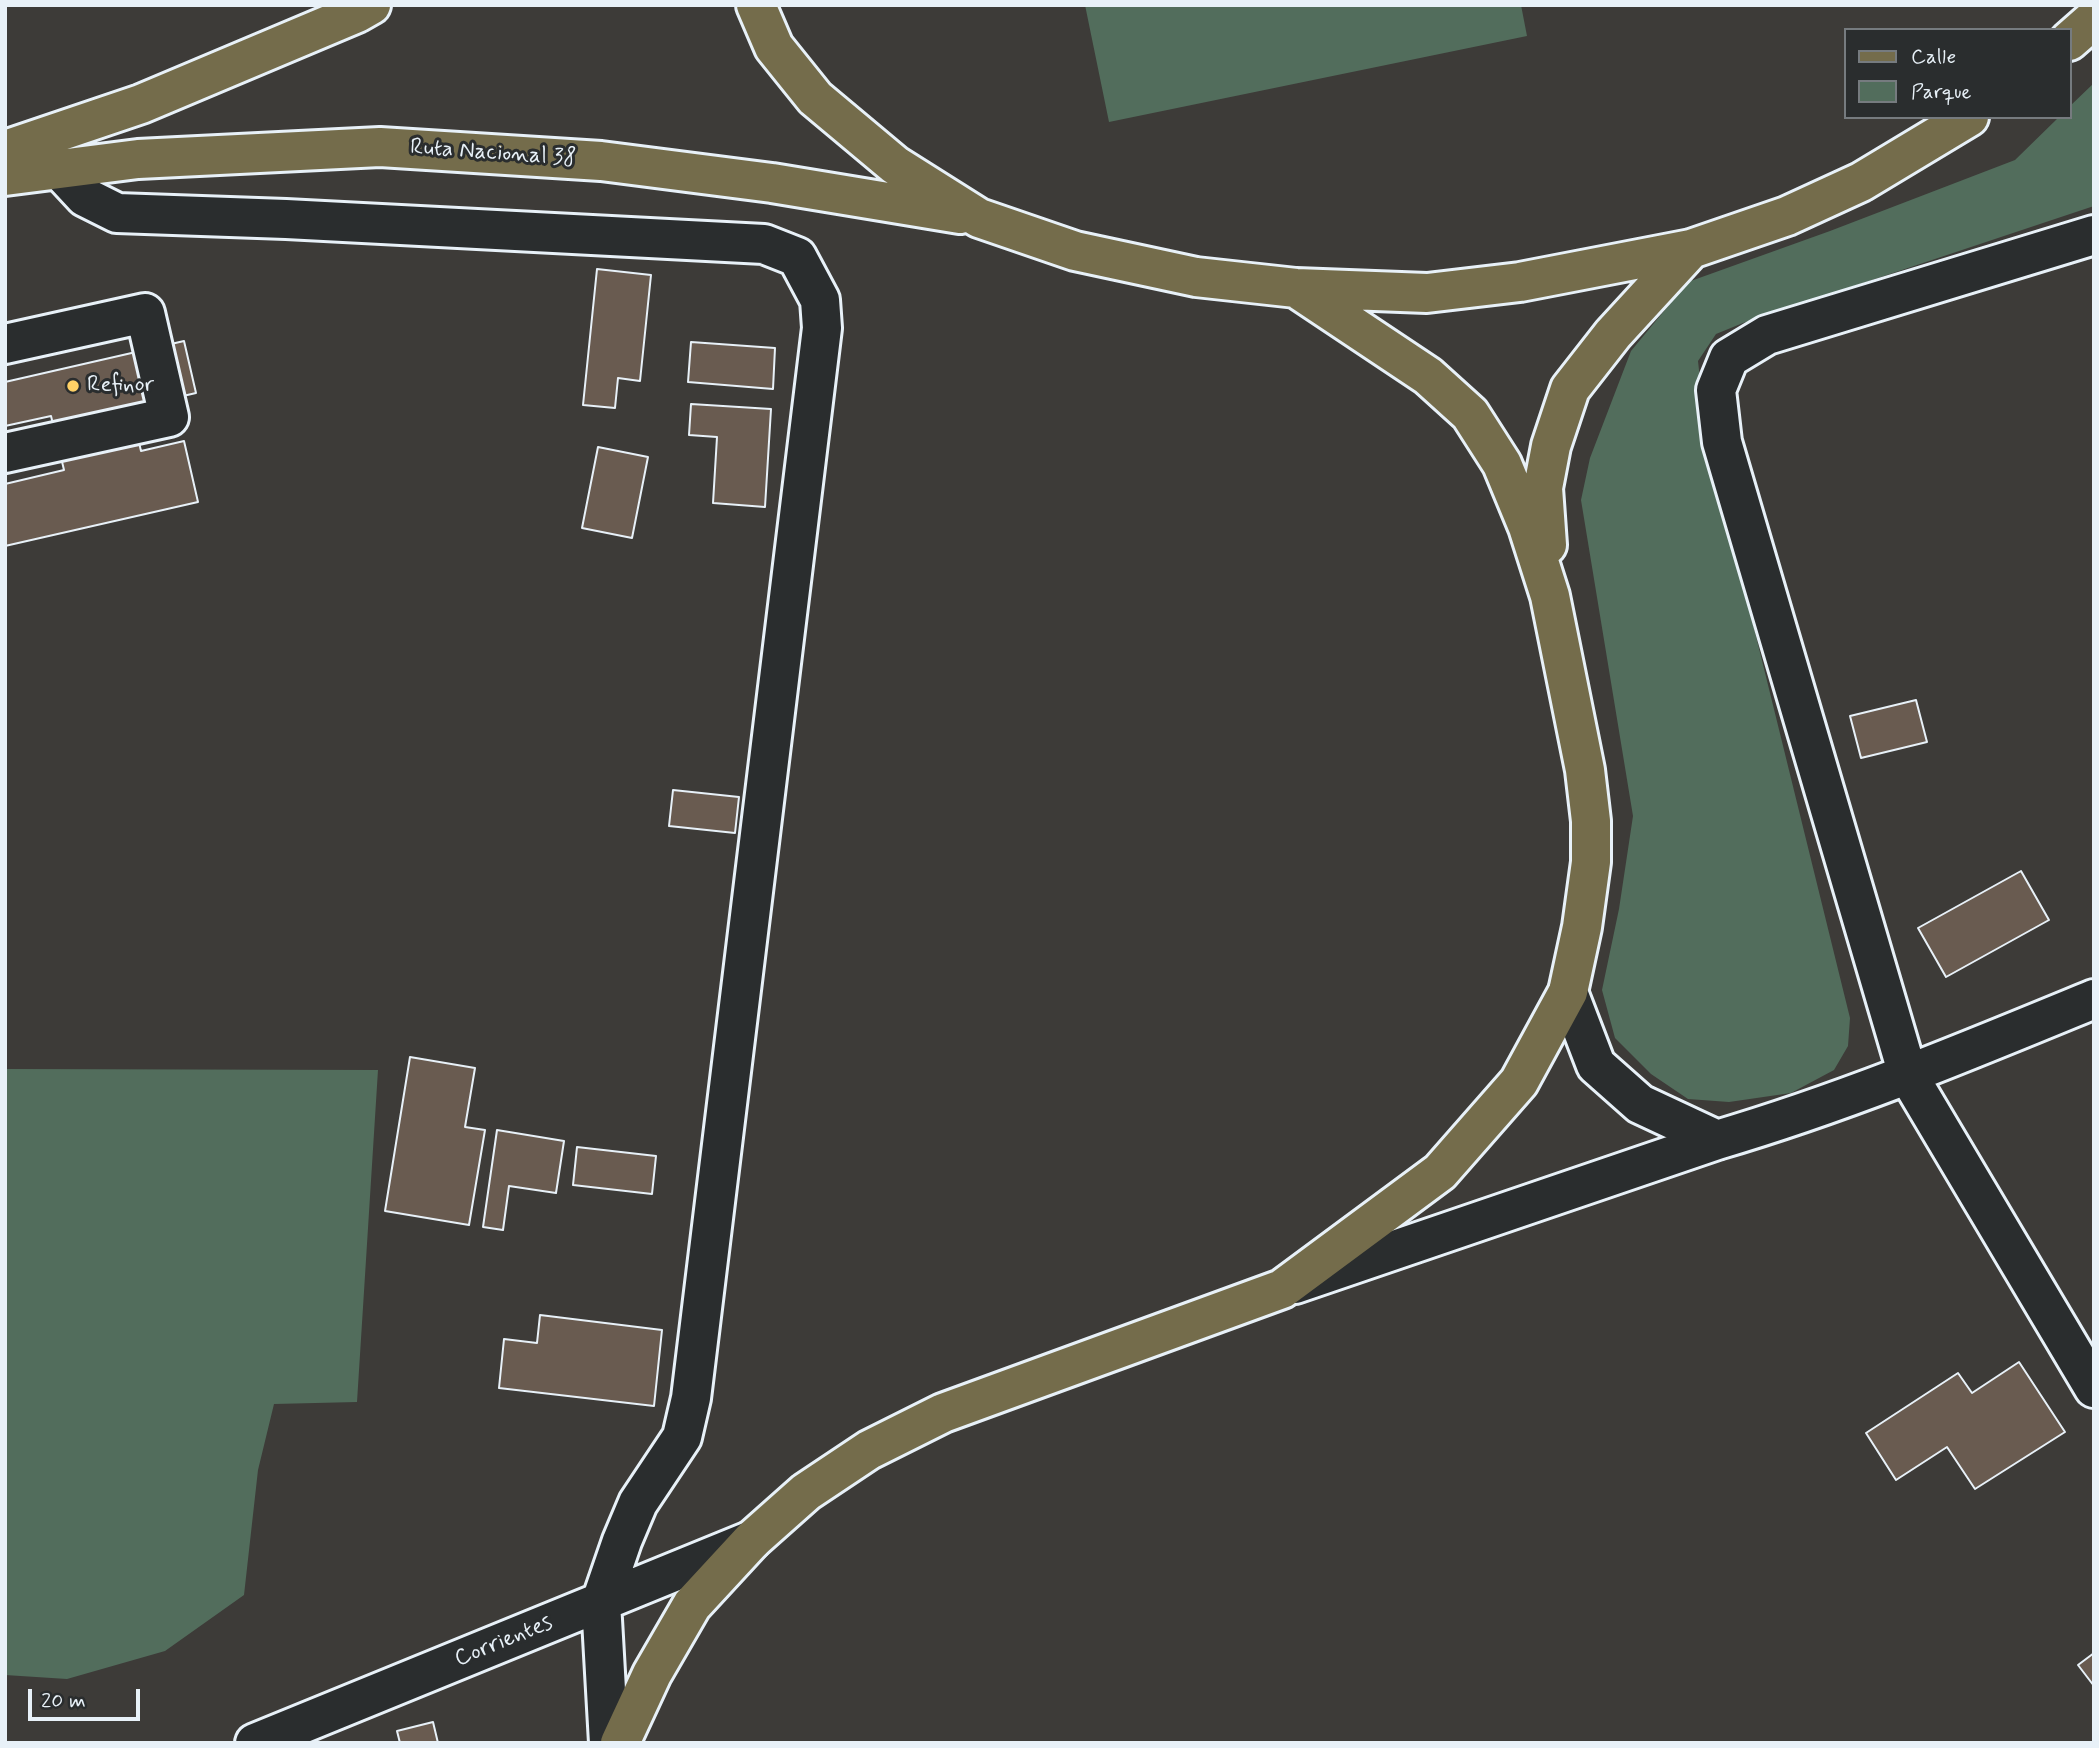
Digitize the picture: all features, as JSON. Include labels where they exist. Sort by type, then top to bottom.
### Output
[{"type":"main road","points":[[5,150],[141,104],[371,5]]},
{"type":"main road","points":[[756,5],[774,47],[814,98],[895,165],[979,218],[1075,251],[1196,277],[1296,288],[1427,293],[1520,282],[1691,248],[1787,216],[1861,183],[1966,119]]},
{"type":"main road","points":[[2071,39],[2094,19]]},
{"type":"main road","name":"Ruta Nacional 38","points":[[5,176],[138,159],[380,146],[601,161],[772,183],[979,218]]},
{"type":"main road","points":[[1550,596],[1543,488],[1551,446],[1570,389],[1614,334],[1691,248]]},
{"type":"main road","points":[[620,1743],[652,1674],[692,1605],[752,1540],[806,1492],[869,1450],[943,1413],[1282,1289],[1440,1172],[1519,1082],[1568,992],[1582,927],[1591,862],[1591,821],[1586,770],[1550,596],[1528,527],[1502,464],[1470,414],[1428,376],[1296,288]]},
{"type":"street","points":[[59,169],[85,197],[117,214],[286,219],[764,244],[797,257],[820,300],[822,328],[691,1398],[682,1437],[638,1503],[601,1602],[609,1743]]},
{"type":"street","points":[[2094,235],[1767,335],[1729,358],[1716,390],[1722,442],[1908,1075],[2094,1388]]},
{"type":"street","points":[[5,344],[145,313],[169,417],[5,453]]},
{"type":"street","points":[[1568,992],[1596,1065],[1640,1104],[1717,1140]]},
{"type":"street","points":[[1282,1289],[1717,1140],[1785,1120],[1908,1075],[2094,999]]},
{"type":"street","name":"Corrientes","points":[[255,1743],[752,1540]]},
{"type":"green space","points":[[1085,5],[1521,5],[1527,36],[1109,122]]},
{"type":"green space","points":[[2094,83],[2094,206],[1743,323],[1716,334],[1698,361],[1706,433],[1850,1018],[1848,1046],[1834,1070],[1791,1093],[1729,1102],[1688,1099],[1651,1074],[1615,1038],[1602,990],[1619,909],[1633,816],[1581,500],[1590,458],[1631,351],[1688,282],[2015,160],[2057,119],[2071,119],[2071,105]]},
{"type":"green space","points":[[5,1069],[378,1070],[357,1402],[274,1404],[258,1470],[244,1595],[165,1651],[67,1679],[5,1675]]},
{"type":"building","points":[[597,269],[651,275],[640,381],[618,378],[615,408],[583,405]]},
{"type":"building","points":[[184,341],[196,393],[131,408],[141,451],[184,441],[198,502],[5,546],[5,484],[64,470],[51,416],[5,426],[5,382]]},
{"type":"building","points":[[691,342],[775,348],[773,389],[688,382]]},
{"type":"building","points":[[691,404],[771,409],[765,507],[713,503],[717,437],[689,435]]},
{"type":"building","points":[[598,447],[648,457],[632,538],[582,528]]},
{"type":"building","points":[[1916,700],[1927,742],[1861,758],[1850,716]]},
{"type":"building","points":[[673,790],[739,797],[735,833],[669,826]]},
{"type":"building","points":[[2021,871],[2049,920],[1946,977],[1918,928]]},
{"type":"building","points":[[410,1057],[475,1068],[465,1127],[485,1130],[469,1225],[385,1211]]},
{"type":"building","points":[[497,1130],[564,1141],[556,1193],[509,1186],[503,1230],[483,1227]]},
{"type":"building","points":[[577,1147],[656,1156],[652,1194],[573,1185]]},
{"type":"building","points":[[540,1315],[662,1330],[654,1406],[499,1388],[504,1339],[537,1343]]},
{"type":"building","points":[[2019,1362],[2065,1432],[1975,1489],[1947,1447],[1896,1480],[1866,1433],[1958,1373],[1972,1393]]},
{"type":"building","points":[[2094,1653],[2094,1686],[2078,1665]]},
{"type":"building","points":[[433,1722],[438,1743],[400,1743],[397,1731]]},
{"type":"place","name":"Refinor","points":[[73,386]]}]
